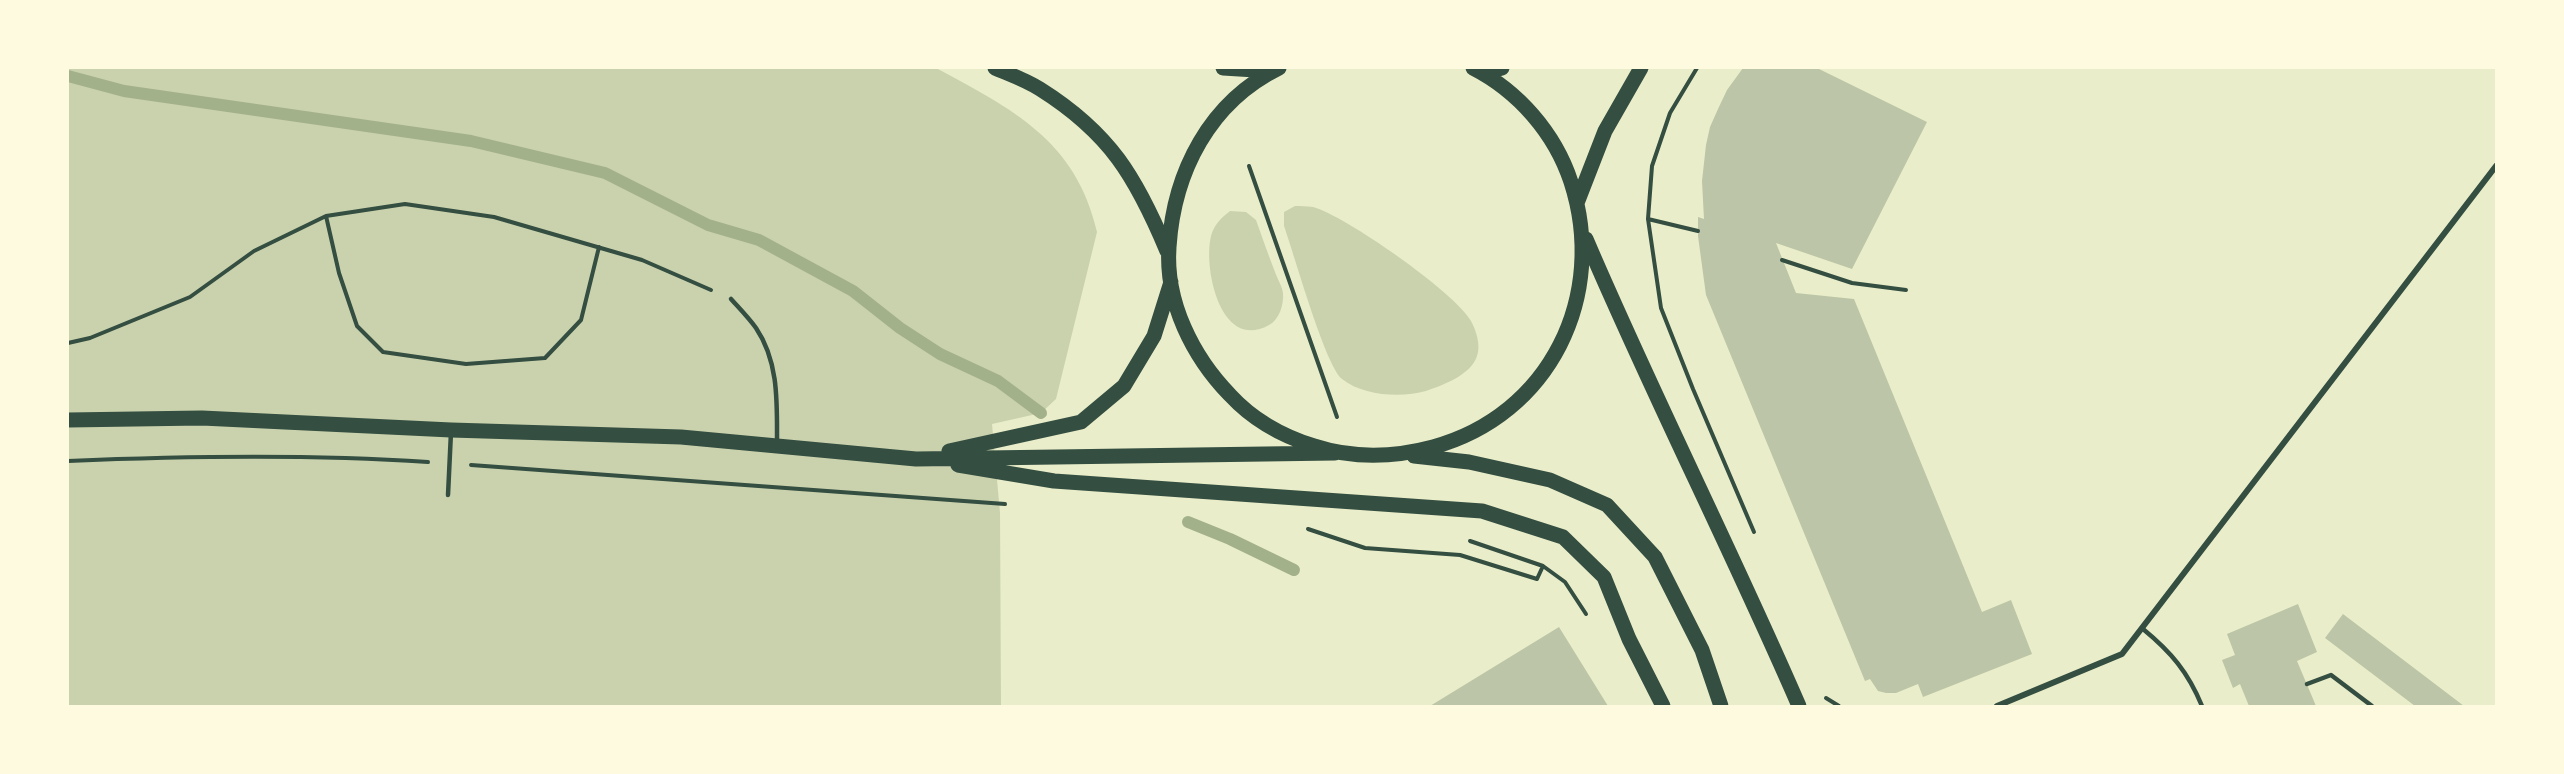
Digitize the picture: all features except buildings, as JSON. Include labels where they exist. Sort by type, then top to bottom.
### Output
[{"type":"main road","points":[[994,68],[1039,88],[1074,113],[1118,155],[1147,202],[1169,254]]},
{"type":"main road","points":[[1223,68],[1276,69]]},
{"type":"main road","points":[[1478,70],[1502,68]]},
{"type":"main road","points":[[1578,203],[1605,131],[1641,68]]},
{"type":"main road","points":[[1276,69],[1242,93],[1216,118],[1195,149],[1180,182],[1171,217],[1169,254],[1171,282],[1184,330],[1209,374],[1244,410],[1287,437],[1335,453]]},
{"type":"main road","points":[[1405,455],[1471,434],[1504,414],[1549,364],[1566,333],[1577,300],[1582,266],[1582,230],[1578,203],[1567,171],[1553,142],[1540,124],[1510,92],[1478,70]]},
{"type":"main road","points":[[1582,230],[1624,329],[1713,514],[1799,706]]},
{"type":"main road","points":[[916,459],[1081,422],[1124,386],[1154,336],[1171,282]]},
{"type":"main road","points":[[68,420],[202,418],[451,430],[681,436],[916,459],[1054,481],[1482,511],[1563,537],[1604,577],[1629,639],[1663,706]]},
{"type":"main road","points":[[916,459],[1335,453],[1370,457],[1405,455],[1469,462],[1550,480],[1607,505],[1655,557],[1702,650],[1721,706]]},
{"type":"street","points":[[1997,706],[2122,654],[2496,166]]},
{"type":"lane","points":[[731,299],[756,328],[770,355],[776,386],[777,445]]},
{"type":"lane","points":[[448,495],[451,430]]},
{"type":"lane","points":[[2143,629],[2170,651],[2186,673],[2202,706]]},
{"type":"lane","points":[[2307,684],[2331,675],[2372,706]]},
{"type":"path","points":[[1697,68],[1670,112],[1652,166],[1648,219],[1661,308],[1759,542]]},
{"type":"path","points":[[1249,166],[1337,417]]},
{"type":"path","points":[[68,343],[90,338],[190,297],[254,250],[326,216],[405,204],[494,217],[599,247],[642,260],[731,299]]},
{"type":"path","points":[[326,216],[339,273],[357,326],[383,352],[466,364],[545,358],[581,320],[599,247]]},
{"type":"path","points":[[1648,219],[1698,231]]},
{"type":"path","points":[[1782,260],[1852,283],[1906,290]]},
{"type":"path","points":[[68,460],[204,456],[355,457],[1015,505]]},
{"type":"path","points":[[1299,526],[1365,548],[1460,555],[1537,579],[1543,566]]},
{"type":"path","points":[[1466,540],[1543,566],[1565,582],[1589,618]]},
{"type":"path","points":[[1821,687],[1825,698],[1839,706]]},
{"type":"green space","points":[[68,68],[936,68],[1015,114],[1057,150],[1074,173],[1087,200],[1097,232],[1056,399],[1041,413],[992,424],[1000,513],[1001,706],[68,706]]},
{"type":"green space","points":[[1295,206],[1313,207],[1349,224],[1398,256],[1444,292],[1461,308],[1471,321],[1476,333],[1478,352],[1469,369],[1456,378],[1426,391],[1394,395],[1361,389],[1342,379],[1335,370],[1319,332],[1284,226],[1284,212]]},
{"type":"green space","points":[[1230,211],[1246,212],[1256,220],[1283,293],[1282,307],[1276,320],[1269,325],[1252,330],[1239,327],[1227,317],[1213,286],[1209,250],[1211,236],[1218,222]]},
{"type":"waterway","points":[[68,76],[124,91],[471,141],[605,173],[708,225],[759,240],[853,291],[900,328],[940,354],[998,381],[1041,413]]},
{"type":"waterway","points":[[1188,522],[1230,539],[1294,570]]}]
